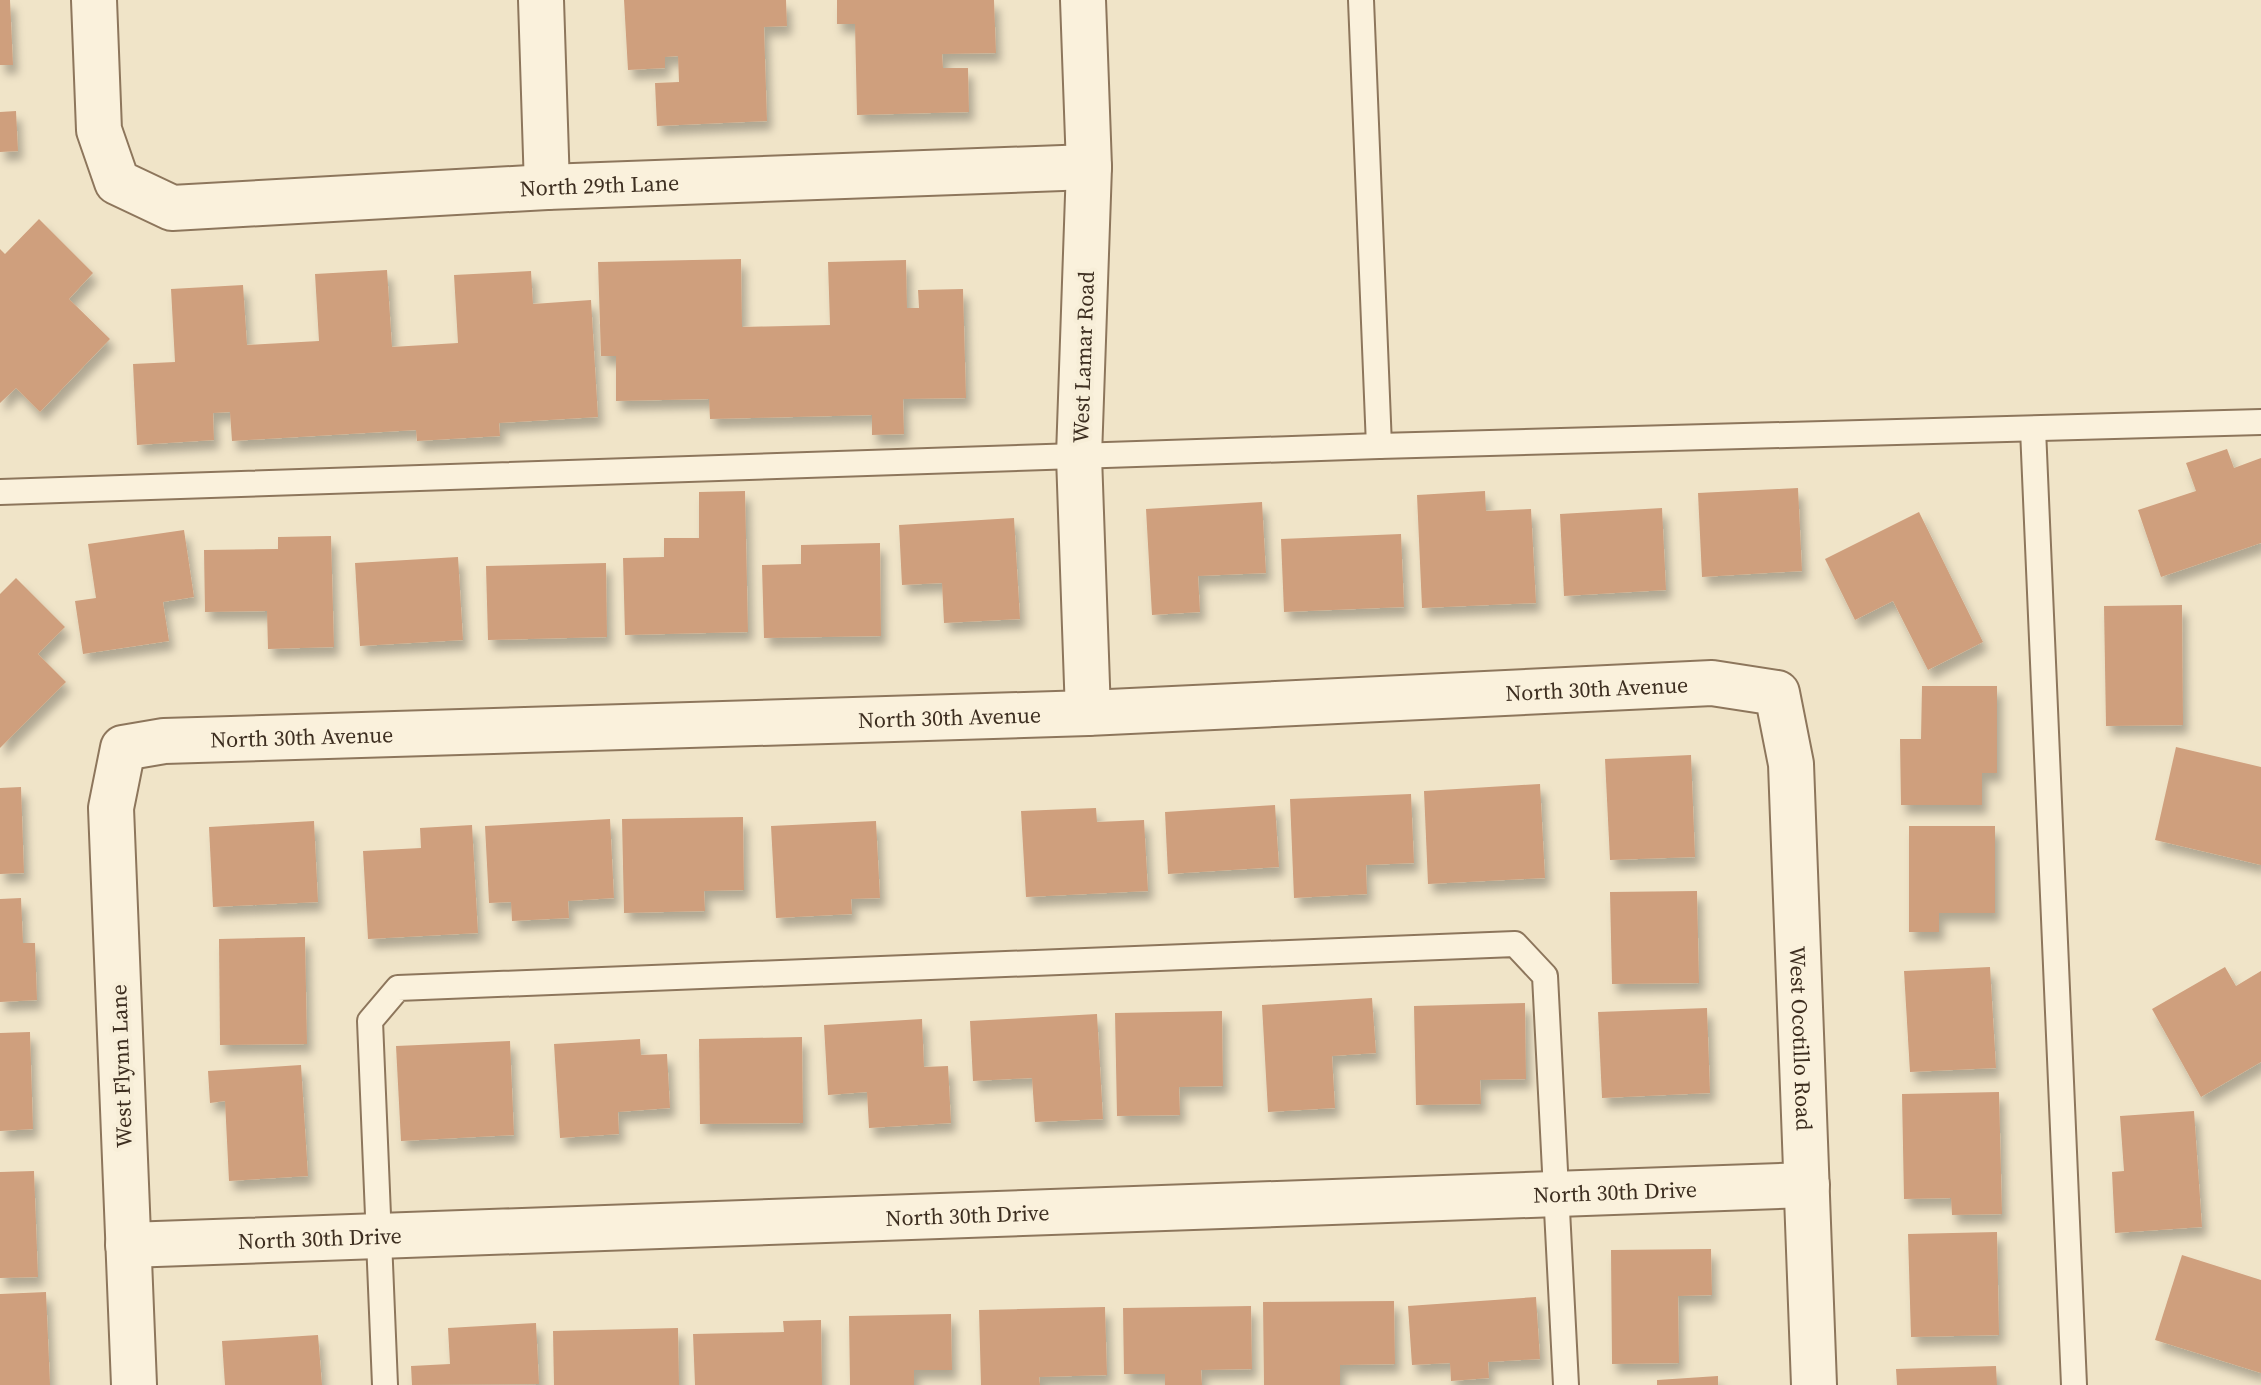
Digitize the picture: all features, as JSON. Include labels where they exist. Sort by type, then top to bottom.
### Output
[{"type":"street","name":"North 29th Lane","points":[[94,0],[99,130],[117,182],[172,208],[547,187],[1089,167]]},
{"type":"street","points":[[541,0],[547,187]]},
{"type":"street","name":"West Lamar Road","points":[[1083,0],[1089,167],[1079,456],[1088,713]]},
{"type":"street","name":"North 30th Avenue","points":[[123,748],[164,741],[1088,713],[1712,683],[1777,693]]},
{"type":"street","name":"West Ocotillo Road","points":[[1777,693],[1791,764],[1814,1385]]},
{"type":"street","name":"West Flynn Lane","points":[[123,748],[111,808],[134,1385]]},
{"type":"street","name":"North 30th Drive","points":[[128,1245],[1807,1185]]},
{"type":"lane","points":[[1361,0],[1379,446]]},
{"type":"lane","points":[[0,492],[1379,446],[2261,422]]},
{"type":"lane","points":[[2033,429],[2074,1385]]},
{"type":"lane","points":[[385,1385],[370,1021],[398,988],[1515,944],[1545,976],[1566,1385]]},
{"type":"building","points":[[0,0],[10,0],[13,65],[0,65]]},
{"type":"building","points":[[624,0],[786,0],[787,26],[764,27],[767,121],[657,126],[655,83],[679,82],[678,56],[665,57],[665,68],[628,70]]},
{"type":"building","points":[[837,0],[994,0],[996,53],[942,54],[943,68],[968,68],[969,112],[857,115],[855,24],[837,24]]},
{"type":"building","points":[[16,111],[18,151],[0,152],[0,112]]},
{"type":"building","points":[[39,219],[93,273],[69,299],[110,339],[40,412],[16,388],[0,403],[0,249],[5,254]]},
{"type":"building","points":[[741,259],[742,327],[830,325],[828,262],[906,260],[907,308],[919,308],[918,290],[963,289],[966,398],[903,399],[904,434],[872,435],[872,415],[710,419],[709,399],[616,401],[616,356],[601,356],[598,262]]},
{"type":"building","points":[[387,270],[392,347],[458,343],[454,275],[531,271],[533,304],[591,300],[598,417],[499,423],[500,436],[417,441],[416,430],[232,441],[230,412],[213,413],[214,440],[137,445],[133,364],[175,362],[171,289],[243,285],[247,345],[319,341],[315,274]]},
{"type":"building","points":[[2227,449],[2234,468],[2261,458],[2261,543],[2161,577],[2138,510],[2196,491],[2186,463]]},
{"type":"building","points":[[1798,488],[1802,571],[1702,577],[1698,493]]},
{"type":"building","points":[[745,491],[748,632],[625,635],[623,558],[664,557],[664,538],[699,538],[699,492]]},
{"type":"building","points":[[1485,491],[1486,511],[1531,509],[1536,603],[1422,608],[1417,495]]},
{"type":"building","points":[[1262,502],[1266,573],[1198,576],[1200,612],[1152,615],[1146,509]]},
{"type":"building","points":[[1662,508],[1666,590],[1564,596],[1560,514]]},
{"type":"building","points":[[1919,512],[1983,642],[1928,670],[1893,601],[1855,620],[1825,559]]},
{"type":"building","points":[[1014,518],[1020,619],[944,623],[942,583],[902,585],[899,525]]},
{"type":"building","points":[[184,530],[194,597],[163,602],[169,641],[83,654],[75,601],[96,598],[88,544]]},
{"type":"building","points":[[1401,534],[1404,607],[1284,612],[1281,539]]},
{"type":"building","points":[[331,536],[334,647],[268,649],[267,611],[205,612],[204,550],[278,549],[278,537]]},
{"type":"building","points":[[880,543],[881,636],[764,638],[762,565],[801,564],[801,545]]},
{"type":"building","points":[[458,557],[463,640],[360,646],[355,563]]},
{"type":"building","points":[[606,563],[607,637],[488,640],[486,566]]},
{"type":"building","points":[[16,578],[65,627],[38,654],[66,682],[0,748],[0,594]]},
{"type":"building","points":[[2182,605],[2183,725],[2106,726],[2104,606]]},
{"type":"building","points":[[1922,686],[1997,686],[1997,773],[1982,773],[1982,805],[1901,805],[1900,739],[1921,739]]},
{"type":"building","points":[[2176,747],[2261,767],[2261,865],[2155,840]]},
{"type":"building","points":[[1691,755],[1695,857],[1610,860],[1605,759]]},
{"type":"building","points":[[1540,784],[1545,878],[1428,884],[1424,791]]},
{"type":"building","points":[[21,787],[24,873],[0,874],[0,788]]},
{"type":"building","points":[[1411,794],[1414,863],[1366,865],[1367,894],[1294,898],[1290,799]]},
{"type":"building","points":[[1275,805],[1279,867],[1168,874],[1165,812]]},
{"type":"building","points":[[1096,808],[1097,822],[1144,820],[1148,891],[1026,897],[1021,811]]},
{"type":"building","points":[[743,817],[744,890],[704,891],[705,911],[624,913],[622,819]]},
{"type":"building","points":[[610,819],[614,898],[568,901],[569,918],[512,921],[511,902],[489,903],[485,826]]},
{"type":"building","points":[[314,821],[318,902],[213,907],[209,827]]},
{"type":"building","points":[[876,821],[880,898],[851,899],[852,914],[776,918],[771,826]]},
{"type":"building","points":[[472,825],[478,933],[368,939],[363,851],[421,848],[420,828]]},
{"type":"building","points":[[1909,826],[1995,826],[1995,913],[1939,913],[1939,932],[1909,932]]},
{"type":"building","points":[[1697,891],[1699,983],[1612,984],[1610,892]]},
{"type":"building","points":[[21,898],[23,943],[35,943],[37,1000],[0,1002],[0,899]]},
{"type":"building","points":[[305,937],[307,1044],[220,1045],[219,939]]},
{"type":"building","points":[[1990,967],[1996,1068],[1910,1072],[1904,971]]},
{"type":"building","points":[[2225,967],[2236,986],[2261,971],[2261,1062],[2201,1097],[2152,1009]]},
{"type":"building","points":[[1372,998],[1376,1053],[1332,1056],[1335,1108],[1268,1112],[1262,1005]]},
{"type":"building","points":[[1525,1003],[1526,1079],[1480,1080],[1481,1104],[1416,1105],[1414,1006]]},
{"type":"building","points":[[1707,1008],[1710,1093],[1602,1098],[1598,1012]]},
{"type":"building","points":[[1222,1011],[1223,1086],[1179,1087],[1180,1115],[1117,1116],[1115,1013]]},
{"type":"building","points":[[1097,1014],[1103,1119],[1035,1122],[1032,1078],[973,1081],[970,1021]]},
{"type":"building","points":[[922,1019],[924,1067],[948,1066],[951,1123],[869,1128],[867,1092],[828,1095],[824,1025]]},
{"type":"building","points":[[30,1032],[33,1129],[0,1131],[0,1033]]},
{"type":"building","points":[[802,1037],[803,1123],[700,1124],[699,1039]]},
{"type":"building","points":[[640,1039],[641,1055],[667,1054],[670,1108],[618,1112],[619,1134],[560,1138],[554,1044]]},
{"type":"building","points":[[510,1041],[514,1135],[401,1141],[396,1046]]},
{"type":"building","points":[[301,1065],[308,1176],[229,1181],[225,1101],[210,1103],[208,1071]]},
{"type":"building","points":[[1999,1092],[2002,1214],[1952,1215],[1951,1198],[1904,1199],[1902,1094]]},
{"type":"building","points":[[2194,1111],[2202,1227],[2115,1233],[2112,1172],[2124,1171],[2120,1116]]},
{"type":"building","points":[[34,1171],[38,1277],[0,1278],[0,1172]]},
{"type":"building","points":[[1997,1232],[1999,1335],[1911,1337],[1908,1234]]},
{"type":"building","points":[[1711,1249],[1712,1295],[1678,1296],[1679,1363],[1612,1364],[1611,1250]]},
{"type":"building","points":[[2182,1255],[2261,1280],[2261,1373],[2155,1340]]},
{"type":"building","points":[[46,1292],[50,1385],[0,1385],[0,1294]]},
{"type":"building","points":[[1536,1297],[1540,1359],[1488,1362],[1489,1378],[1451,1381],[1450,1363],[1412,1365],[1408,1306]]},
{"type":"building","points":[[1394,1301],[1395,1364],[1340,1365],[1340,1385],[1264,1385],[1263,1302]]},
{"type":"building","points":[[1251,1306],[1252,1369],[1201,1370],[1202,1385],[1165,1385],[1165,1374],[1124,1374],[1123,1308]]},
{"type":"building","points":[[1105,1307],[1107,1375],[1039,1377],[1040,1385],[981,1385],[979,1310]]},
{"type":"building","points":[[951,1314],[952,1370],[914,1370],[914,1385],[850,1385],[849,1316]]},
{"type":"building","points":[[821,1320],[822,1385],[695,1385],[693,1334],[784,1332],[783,1321]]},
{"type":"building","points":[[536,1323],[539,1384],[412,1385],[411,1366],[450,1364],[448,1328]]},
{"type":"building","points":[[678,1328],[679,1385],[554,1385],[553,1331]]},
{"type":"building","points":[[318,1335],[322,1385],[225,1385],[222,1341]]},
{"type":"building","points":[[1996,1366],[1997,1385],[1897,1385],[1896,1369]]},
{"type":"building","points":[[1718,1376],[1718,1385],[1657,1385],[1657,1380]]}]
